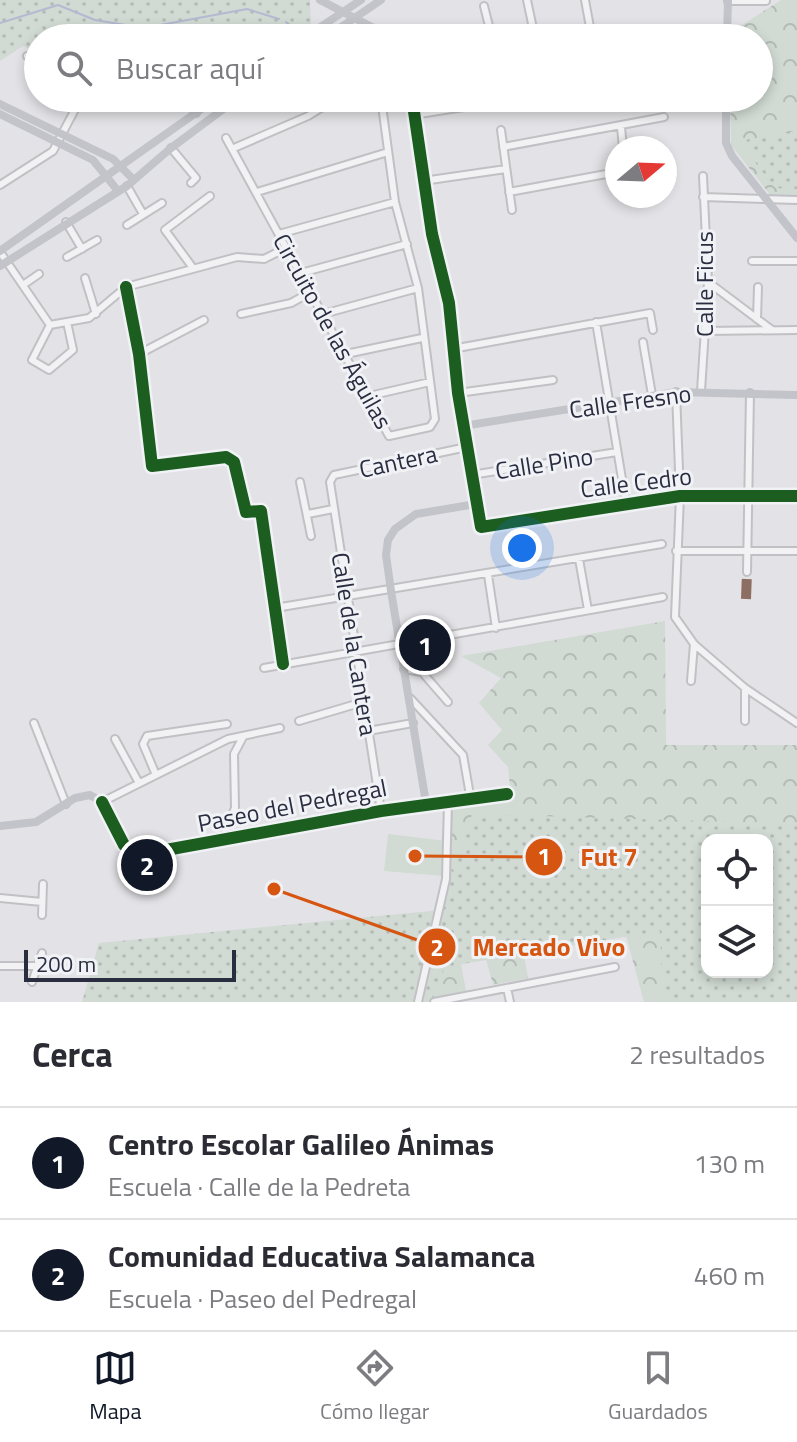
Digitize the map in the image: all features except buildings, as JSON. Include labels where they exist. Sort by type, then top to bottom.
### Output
[{"type":"street","points":[[320,0],[366,24]]},
{"type":"street","points":[[325,24],[361,0]]},
{"type":"street","points":[[346,24],[381,0]]},
{"type":"street","points":[[527,0],[532,24]]},
{"type":"street","points":[[585,0],[589,24]]},
{"type":"street","points":[[727,24],[728,0],[766,1]]},
{"type":"street","points":[[484,6],[488,24]]},
{"type":"street","points":[[0,104],[123,165],[143,214]]},
{"type":"street","points":[[0,185],[53,151],[74,112]]},
{"type":"street","points":[[3,264],[130,183],[219,112]]},
{"type":"street","points":[[234,148],[312,112]]},
{"type":"street","name":"Circuito de las Águilas","points":[[226,138],[389,436],[434,424],[418,288],[395,202],[383,112]]},
{"type":"street","points":[[413,112],[423,181],[449,303],[452,349],[476,504],[416,514],[395,529],[386,555],[426,803]]},
{"type":"street","points":[[413,115],[432,112]]},
{"type":"street","points":[[726,112],[726,143],[732,156],[797,238]]},
{"type":"street","points":[[50,325],[23,285],[3,264],[0,252],[196,113]]},
{"type":"street","points":[[0,114],[93,160],[118,191]]},
{"type":"street","points":[[503,147],[664,117]]},
{"type":"street","points":[[621,127],[622,136]]},
{"type":"street","points":[[501,130],[512,210]]},
{"type":"street","points":[[171,148],[196,178],[191,183]]},
{"type":"street","points":[[257,192],[388,152]]},
{"type":"street","points":[[423,181],[506,169]]},
{"type":"street","points":[[0,173],[9,181]]},
{"type":"street","points":[[509,192],[605,174]]},
{"type":"street","name":"Calle Ficus","points":[[701,391],[708,282],[703,176]]},
{"type":"street","points":[[193,268],[165,230],[210,196]]},
{"type":"street","points":[[703,197],[797,200]]},
{"type":"street","points":[[279,234],[395,202]]},
{"type":"street","points":[[127,225],[162,203]]},
{"type":"street","points":[[66,222],[82,249]]},
{"type":"street","points":[[67,257],[97,240]]},
{"type":"street","points":[[301,273],[407,244]]},
{"type":"street","points":[[50,325],[96,314],[126,287],[237,257],[264,259],[286,248]]},
{"type":"street","points":[[752,261],[797,261]]},
{"type":"street","points":[[23,285],[39,274]]},
{"type":"street","points":[[85,278],[96,314]]},
{"type":"street","points":[[708,282],[772,330]]},
{"type":"street","points":[[126,287],[139,354],[152,466],[231,458],[246,512],[261,511],[283,664]]},
{"type":"street","points":[[757,319],[758,287]]},
{"type":"street","points":[[323,314],[418,288]]},
{"type":"street","points":[[241,314],[291,303],[311,292]]},
{"type":"street","points":[[452,349],[650,313],[653,330]]},
{"type":"street","points":[[139,354],[204,320]]},
{"type":"street","points":[[50,325],[32,360],[49,370],[73,350],[67,322]]},
{"type":"street","points":[[596,322],[626,503]]},
{"type":"street","points":[[705,331],[797,330]]},
{"type":"street","points":[[346,354],[422,338]]},
{"type":"street","points":[[643,342],[652,395]]},
{"type":"street","points":[[458,393],[553,380]]},
{"type":"street","points":[[369,396],[430,382]]},
{"type":"street","points":[[676,392],[680,496],[675,599],[678,625],[694,644],[745,688],[797,723]]},
{"type":"street","name":"Calle Fresno","points":[[463,426],[676,392],[797,395]]},
{"type":"street","points":[[747,572],[750,393]]},
{"type":"street","name":"Cantera","points":[[331,478],[467,447]]},
{"type":"street","name":"Calle Pino","points":[[471,475],[617,452]]},
{"type":"street","name":"Calle de la Cantera","points":[[331,478],[333,509],[381,811]]},
{"type":"street","points":[[300,482],[311,536]]},
{"type":"street","name":"Calle Cedro","points":[[476,504],[481,527],[680,496],[797,496]]},
{"type":"street","points":[[308,514],[333,509]]},
{"type":"street","points":[[275,608],[662,544]]},
{"type":"street","points":[[676,551],[797,551]]},
{"type":"street","points":[[579,559],[588,610]]},
{"type":"street","points":[[488,575],[496,628]]},
{"type":"street","points":[[264,668],[663,597]]},
{"type":"street","points":[[691,681],[694,644]]},
{"type":"street","points":[[404,669],[422,672],[448,702]]},
{"type":"street","points":[[745,688],[745,721]]},
{"type":"street","points":[[409,697],[463,755],[471,801]]},
{"type":"street","points":[[299,721],[363,702]]},
{"type":"street","points":[[34,723],[66,804]]},
{"type":"street","points":[[368,731],[413,723]]},
{"type":"street","points":[[156,775],[143,739],[227,724]]},
{"type":"street","points":[[0,826],[36,822],[66,804],[90,795],[102,802],[228,739],[280,728]]},
{"type":"street","points":[[221,842],[235,808],[234,754],[243,737]]},
{"type":"street","points":[[115,739],[139,783]]},
{"type":"street","name":"Paseo del Pedregal","points":[[102,802],[124,845],[134,851],[155,852],[426,803],[471,801],[507,794]]},
{"type":"street","points":[[418,1002],[446,879],[448,802]]},
{"type":"street","points":[[42,915],[43,884]]},
{"type":"street","points":[[0,898],[42,902]]},
{"type":"street","points":[[32,982],[42,953]]},
{"type":"street","points":[[0,966],[38,966]]},
{"type":"street","points":[[434,1002],[615,967]]},
{"type":"street","points":[[507,988],[510,1002]]},
{"type":"green space","points":[[0,0],[310,0],[311,24],[24,24],[24,46],[0,61]]},
{"type":"green space","points":[[781,0],[797,0],[797,195],[771,196],[731,145],[730,112],[773,112],[773,24],[744,24]]},
{"type":"green space","points":[[797,131],[797,189],[775,188],[739,141]]},
{"type":"green space","points":[[665,621],[666,745],[797,745],[797,1002],[644,1002],[625,932],[524,955],[528,978],[493,985],[486,959],[461,964],[466,991],[421,1000],[445,902],[452,806],[511,796],[508,767],[488,745],[502,730],[479,703],[501,678],[461,656]]},
{"type":"green space","points":[[472,814],[797,824],[797,1002],[663,1002],[660,931],[445,967],[430,1002],[82,1002],[99,943],[441,910]]},
{"type":"green space","points":[[388,834],[447,841],[444,876],[384,871]]},
{"type":"waterway","points":[[0,23],[58,5],[95,20],[120,24]]},
{"type":"waterway","points":[[166,24],[247,9],[279,19]]},
{"type":"marked path","points":[[746,599],[747,572]]},
{"type":"cycle path","points":[[414,112],[432,234],[449,303],[458,393],[481,527],[680,496],[797,496]]},
{"type":"cycle path","points":[[126,287],[139,354],[152,466],[226,457],[234,462],[246,512],[261,511],[283,664]]},
{"type":"cycle path","points":[[102,802],[124,845],[134,851],[155,852],[381,811],[507,794]]},
{"type":"place","name":"Centro Escolar Galileo Ánimas","points":[[425,645]]},
{"type":"place","name":"Fut 7","points":[[415,856]]},
{"type":"place","name":"Comunidad Educativa Salamanca","points":[[147,865]]},
{"type":"place","name":"Mercado Vivo","points":[[274,889]]}]
